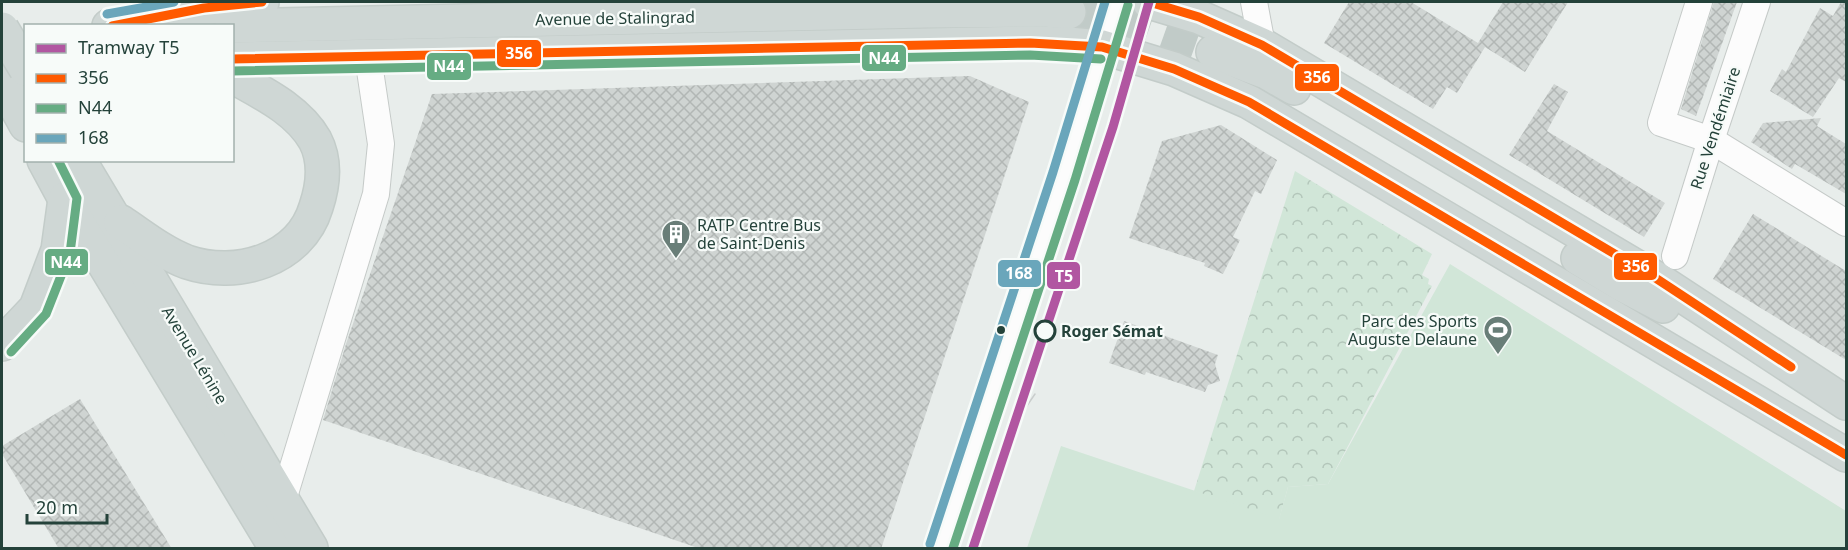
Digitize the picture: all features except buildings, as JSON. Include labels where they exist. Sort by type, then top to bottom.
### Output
[{"type":"main road","points":[[1149,2],[1199,17],[1262,45],[1657,279],[1837,397]]},
{"type":"main road","name":"Avenue de Stalingrad","points":[[198,5],[240,20],[253,17],[1044,10],[1069,12]]},
{"type":"main road","points":[[117,24],[198,5]]},
{"type":"main road","points":[[479,54],[980,11]]},
{"type":"main road","points":[[2,29],[12,81],[24,119]]},
{"type":"main road","points":[[2,40],[24,37]]},
{"type":"main road","name":"Avenue de Stalingrad","points":[[234,59],[1030,43],[1102,47],[1173,69],[1249,102],[1761,406]]},
{"type":"main road","points":[[1837,397],[1621,284],[1484,199],[1266,72],[1213,52],[1616,298],[1761,406],[1846,455]]},
{"type":"main road","points":[[2,54],[24,54]]},
{"type":"main road","points":[[111,215],[165,251],[186,261],[213,267],[240,267],[264,261],[283,252],[302,236],[314,215],[322,181],[322,162],[315,141],[302,123],[284,107],[234,77]]},
{"type":"main road","name":"Avenue Lénine","points":[[45,162],[65,199],[276,549]]},
{"type":"main road","name":"Avenue Lénine","points":[[80,162],[311,549]]},
{"type":"main road","points":[[2,344],[36,308],[58,250],[65,199]]},
{"type":"street","points":[[941,549],[1064,176],[1117,2]]},
{"type":"street","points":[[1254,2],[1262,45]]},
{"type":"street","points":[[1699,2],[1661,123],[1711,140],[1846,223]]},
{"type":"street","name":"Rue Vendémiaire","points":[[1675,256],[1757,2]]},
{"type":"street","points":[[283,500],[376,194],[381,144],[368,57]]},
{"type":"green space","points":[[1295,171],[1432,254],[1422,275],[1429,279],[1428,284],[1432,286],[1328,484],[1288,487],[1279,520],[1194,491]]},
{"type":"green space","name":"Parc des Sports Auguste Delaune","points":[[1450,264],[1846,511],[1846,548],[1027,548],[1061,446],[1279,519],[1288,487],[1328,484]]},
{"type":"tunnel","points":[[1069,12],[1128,22],[1213,52]]},
{"type":"tram line","name":"T5","points":[[973,548],[1113,127],[1149,2]]},
{"type":"tram line","points":[[1013,426],[1035,394]]},
{"type":"transit line","name":"168","points":[[107,14],[174,2]]},
{"type":"transit line","name":"356","points":[[122,24],[204,8],[262,2]]},
{"type":"transit line","name":"168","points":[[930,544],[1053,172],[1105,2]]},
{"type":"transit line","name":"356","points":[[1149,2],[1199,17],[1262,45],[1657,279],[1791,367]]},
{"type":"transit line","name":"N44","points":[[953,548],[1075,180],[1128,5]]},
{"type":"transit line","name":"356","points":[[234,59],[1030,43],[1102,47],[1174,69],[1249,102],[1846,455]]},
{"type":"transit line","name":"N44","points":[[234,71],[1030,55],[1101,59]]},
{"type":"transit line","name":"N44","points":[[11,352],[46,314],[70,253],[77,198],[59,162]]},
{"type":"place","name":"RATP Centre Bus de Saint-Denis","points":[[676,260]]},
{"type":"place","name":"Roger Sémat","points":[[1045,331]]},
{"type":"place","name":"Parc des Sports Auguste Delaune","points":[[1498,356]]}]
